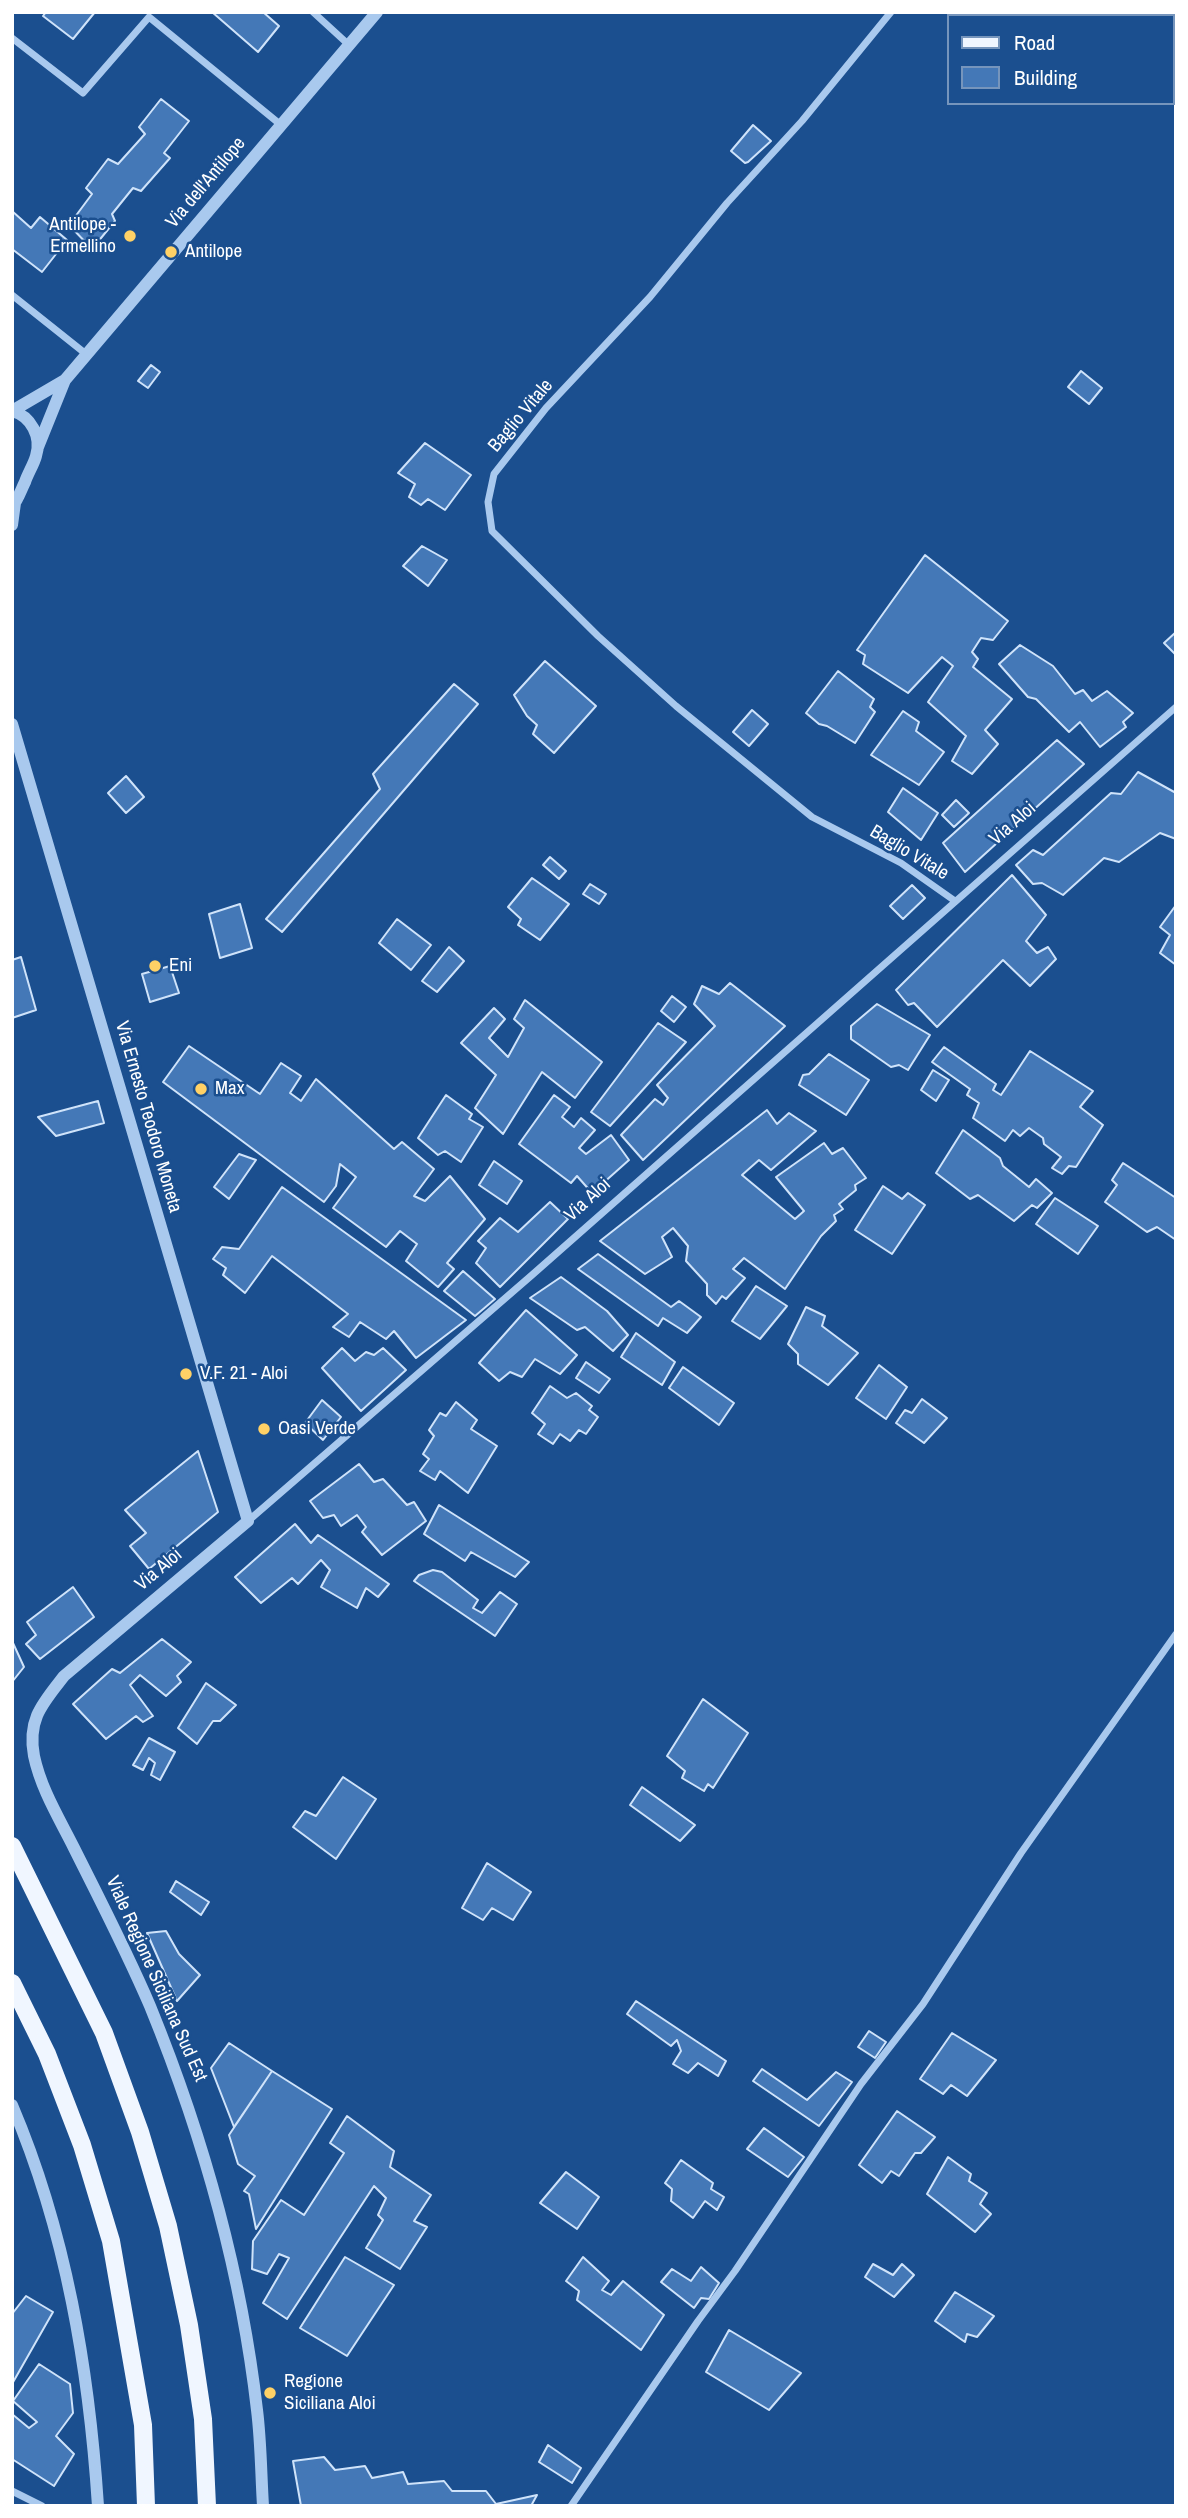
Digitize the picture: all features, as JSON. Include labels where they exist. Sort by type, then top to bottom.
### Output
[{"type":"main road","points":[[12,1846],[104,2034],[140,2132],[168,2226],[189,2325],[203,2419],[207,2506]]},
{"type":"main road","points":[[12,1983],[47,2054],[82,2145],[111,2241],[143,2425],[146,2506]]},
{"type":"street","points":[[313,12],[349,45]]},
{"type":"street","name":"Via dell'Antilope","points":[[65,380],[377,12]]},
{"type":"street","name":"Baglio Vitale","points":[[891,12],[802,121],[727,204],[650,297],[546,408],[494,474],[488,502],[492,531],[598,636],[676,706],[813,817],[901,863],[955,901]]},
{"type":"street","points":[[12,38],[83,93],[149,17],[281,125]]},
{"type":"street","points":[[12,295],[86,354]]},
{"type":"street","points":[[12,411],[65,380]]},
{"type":"street","points":[[37,447],[65,380]]},
{"type":"street","points":[[12,411],[22,414],[30,423],[36,435],[37,447],[36,456],[14,505],[12,525]]},
{"type":"street","name":"Via Aloi","points":[[32,1724],[43,1703],[64,1676],[532,1275],[1176,708]]},
{"type":"street","name":"Via Ernesto Teodoro Moneta","points":[[12,724],[248,1521]]},
{"type":"street","points":[[571,2506],[751,2248],[861,2084],[922,2004],[1021,1853],[1176,1634]]},
{"type":"street","name":"Viale Regione Siciliana Sud Est","points":[[32,1724],[33,1752],[39,1779],[144,1994],[190,2111],[228,2241],[245,2327],[257,2412],[262,2506]]},
{"type":"street","points":[[12,2105],[23,2130],[63,2256],[92,2425],[98,2506]]},
{"type":"street","points":[[12,2491],[41,2506]]},
{"type":"building","points":[[46,12],[95,12],[73,39],[43,16]]},
{"type":"building","points":[[212,12],[263,12],[279,26],[258,52]]},
{"type":"building","points":[[161,99],[189,121],[164,153],[170,158],[141,191],[133,188],[112,214],[115,221],[92,249],[69,225],[92,194],[86,188],[108,159],[118,164],[145,134],[139,127]]},
{"type":"building","points":[[753,125],[771,141],[745,163],[731,151]]},
{"type":"building","points":[[12,211],[31,228],[40,217],[67,240],[42,272],[12,249]]},
{"type":"building","points":[[151,365],[160,372],[148,388],[138,381]]},
{"type":"building","points":[[1081,371],[1102,388],[1089,404],[1068,387]]},
{"type":"building","points":[[425,443],[471,475],[445,510],[428,499],[421,505],[409,497],[415,484],[398,473]]},
{"type":"building","points":[[422,546],[447,560],[428,586],[403,566]]},
{"type":"building","points":[[925,555],[1008,621],[993,640],[981,638],[972,652],[978,659],[973,667],[1012,699],[985,730],[998,744],[972,774],[952,761],[966,736],[928,702],[953,666],[942,657],[908,693],[863,664],[865,655],[857,650]]},
{"type":"building","points":[[1176,632],[1176,655],[1164,643]]},
{"type":"building","points":[[1020,645],[1053,666],[1075,694],[1083,690],[1092,701],[1107,691],[1133,713],[1123,722],[1126,727],[1100,747],[1080,722],[1069,732],[1036,699],[1028,697],[999,664]]},
{"type":"building","points":[[545,661],[596,706],[554,753],[533,734],[537,725],[527,716],[514,695]]},
{"type":"building","points":[[838,671],[874,699],[870,707],[875,712],[855,743],[819,724],[806,713]]},
{"type":"building","points":[[454,684],[478,704],[282,932],[266,919],[380,789],[373,774]]},
{"type":"building","points":[[752,710],[768,724],[749,746],[733,732]]},
{"type":"building","points":[[903,711],[919,722],[916,731],[944,752],[919,785],[871,755]]},
{"type":"building","points":[[1057,740],[1084,764],[965,872],[943,843]]},
{"type":"building","points":[[1138,772],[1176,793],[1176,839],[1160,833],[1119,862],[1104,858],[1063,895],[1042,883],[1033,884],[1016,865],[1033,850],[1043,855],[1111,793],[1121,794]]},
{"type":"building","points":[[126,776],[144,797],[126,813],[108,793]]},
{"type":"building","points":[[903,788],[938,813],[921,840],[888,812]]},
{"type":"building","points":[[956,800],[969,813],[954,827],[942,815]]},
{"type":"building","points":[[550,857],[566,871],[559,879],[543,865]]},
{"type":"building","points":[[1012,875],[1046,915],[1026,941],[1037,953],[1048,947],[1056,959],[1030,986],[1003,960],[937,1027],[914,1003],[908,1005],[896,990]]},
{"type":"building","points":[[532,878],[569,904],[540,940],[518,925],[521,919],[508,907]]},
{"type":"building","points":[[590,884],[606,894],[599,904],[583,894]]},
{"type":"building","points":[[912,885],[925,898],[903,919],[890,906]]},
{"type":"building","points":[[240,904],[252,948],[220,958],[209,914]]},
{"type":"building","points":[[1176,905],[1176,965],[1160,953],[1170,935],[1160,927]]},
{"type":"building","points":[[397,919],[431,945],[411,970],[379,943]]},
{"type":"building","points":[[449,947],[464,961],[437,992],[422,981]]},
{"type":"building","points":[[21,957],[36,1010],[12,1018],[12,960]]},
{"type":"building","points":[[170,966],[179,993],[150,1002],[142,974]]},
{"type":"building","points":[[730,983],[785,1026],[643,1160],[621,1135],[655,1099],[663,1105],[668,1098],[657,1085],[715,1026],[694,1004],[702,986],[719,994]]},
{"type":"building","points":[[672,996],[686,1007],[674,1022],[661,1011]]},
{"type":"building","points":[[525,1000],[602,1062],[575,1098],[542,1072],[503,1134],[475,1108],[496,1075],[461,1043],[494,1008],[505,1019],[489,1038],[508,1057],[524,1028],[514,1019]]},
{"type":"building","points":[[877,1004],[930,1035],[908,1070],[899,1065],[891,1067],[851,1039],[851,1026]]},
{"type":"building","points":[[658,1023],[686,1042],[610,1126],[591,1112]]},
{"type":"building","points":[[189,1046],[260,1094],[281,1063],[301,1076],[290,1093],[301,1101],[316,1079],[394,1149],[402,1142],[434,1169],[414,1196],[425,1201],[450,1176],[485,1219],[447,1263],[454,1269],[438,1287],[406,1261],[417,1244],[400,1231],[386,1247],[333,1208],[356,1177],[340,1164],[336,1186],[324,1202],[163,1082]]},
{"type":"building","points":[[944,1047],[996,1084],[993,1090],[1001,1095],[1030,1051],[1093,1091],[1080,1107],[1103,1125],[1076,1167],[1069,1166],[1062,1174],[1052,1168],[1061,1157],[1029,1128],[1020,1136],[1013,1130],[1005,1141],[973,1118],[979,1103],[967,1095],[970,1089],[932,1062]]},
{"type":"building","points":[[829,1054],[869,1080],[846,1115],[799,1085],[803,1075],[809,1074]]},
{"type":"building","points":[[933,1070],[949,1080],[936,1101],[921,1090]]},
{"type":"building","points":[[446,1095],[472,1114],[469,1119],[483,1127],[461,1162],[445,1151],[438,1155],[418,1138]]},
{"type":"building","points":[[554,1095],[570,1107],[562,1117],[574,1127],[581,1118],[595,1130],[579,1148],[586,1154],[611,1135],[629,1160],[592,1193],[577,1176],[571,1183],[519,1144]]},
{"type":"building","points":[[98,1101],[104,1123],[56,1136],[38,1117]]},
{"type":"building","points":[[767,1110],[777,1124],[789,1113],[816,1131],[771,1170],[759,1160],[742,1175],[795,1219],[804,1211],[776,1177],[824,1143],[832,1154],[843,1148],[866,1178],[855,1185],[856,1190],[839,1204],[843,1209],[834,1215],[836,1221],[821,1236],[785,1289],[744,1258],[733,1269],[745,1278],[726,1299],[722,1296],[716,1304],[707,1295],[707,1284],[686,1261],[688,1246],[673,1228],[662,1237],[672,1257],[645,1274],[600,1241]]},
{"type":"building","points":[[963,1130],[1000,1158],[1003,1166],[1029,1187],[1036,1179],[1052,1193],[1037,1208],[1032,1205],[1014,1221],[978,1195],[970,1199],[936,1173]]},
{"type":"building","points":[[239,1154],[256,1160],[229,1199],[214,1187]]},
{"type":"building","points":[[494,1161],[522,1181],[507,1204],[479,1185]]},
{"type":"building","points":[[1123,1163],[1176,1198],[1176,1240],[1157,1227],[1147,1232],[1105,1202],[1117,1185],[1112,1180]]},
{"type":"building","points":[[883,1186],[902,1199],[908,1193],[925,1205],[892,1254],[855,1230]]},
{"type":"building","points":[[282,1187],[466,1320],[416,1358],[394,1331],[386,1339],[360,1322],[349,1337],[333,1327],[348,1314],[272,1256],[245,1293],[223,1275],[226,1268],[213,1259],[222,1247],[239,1249]]},
{"type":"building","points":[[1055,1198],[1098,1226],[1078,1254],[1036,1224]]},
{"type":"building","points":[[550,1202],[568,1219],[500,1287],[476,1263],[486,1248],[478,1241],[500,1218],[518,1232]]},
{"type":"building","points":[[598,1254],[671,1307],[679,1301],[701,1317],[687,1333],[663,1318],[658,1326],[578,1269]]},
{"type":"building","points":[[463,1271],[495,1299],[475,1316],[444,1291]]},
{"type":"building","points":[[561,1277],[607,1311],[628,1335],[613,1351],[585,1327],[577,1330],[530,1298]]},
{"type":"building","points":[[756,1286],[787,1306],[760,1339],[732,1321]]},
{"type":"building","points":[[806,1307],[825,1316],[822,1326],[858,1353],[828,1385],[798,1364],[798,1354],[788,1344]]},
{"type":"building","points":[[526,1310],[577,1355],[560,1374],[535,1359],[522,1377],[510,1372],[499,1381],[479,1363]]},
{"type":"building","points":[[636,1333],[675,1362],[662,1385],[621,1357]]},
{"type":"building","points":[[342,1348],[355,1361],[366,1352],[374,1355],[383,1348],[406,1370],[361,1411],[322,1368]]},
{"type":"building","points":[[586,1362],[610,1379],[599,1393],[576,1378]]},
{"type":"building","points":[[879,1365],[907,1387],[886,1419],[856,1398]]},
{"type":"building","points":[[683,1367],[734,1403],[719,1425],[669,1388]]},
{"type":"building","points":[[550,1386],[567,1398],[576,1393],[592,1406],[589,1410],[598,1417],[586,1434],[579,1430],[570,1441],[560,1434],[553,1444],[538,1434],[545,1424],[532,1413]]},
{"type":"building","points":[[922,1399],[947,1418],[924,1443],[896,1423],[905,1410],[912,1413]]},
{"type":"building","points":[[322,1400],[341,1417],[323,1440],[305,1423]]},
{"type":"building","points":[[456,1402],[477,1420],[471,1429],[497,1446],[468,1493],[440,1471],[435,1480],[420,1471],[429,1459],[423,1454],[434,1436],[429,1430],[440,1413],[446,1416]]},
{"type":"building","points":[[198,1451],[218,1512],[149,1569],[130,1546],[146,1533],[125,1510]]},
{"type":"building","points":[[359,1464],[374,1482],[383,1479],[407,1505],[414,1502],[426,1521],[382,1555],[362,1532],[366,1527],[357,1515],[341,1526],[334,1515],[323,1518],[310,1501]]},
{"type":"building","points":[[439,1505],[529,1562],[515,1577],[471,1552],[465,1561],[424,1534]]},
{"type":"building","points":[[295,1524],[311,1543],[318,1535],[389,1584],[378,1597],[366,1588],[357,1608],[321,1587],[330,1570],[321,1560],[298,1584],[292,1578],[261,1603],[235,1577]]},
{"type":"building","points":[[433,1570],[442,1572],[478,1600],[473,1608],[482,1613],[500,1592],[517,1604],[495,1636],[414,1581],[419,1575]]},
{"type":"building","points":[[73,1587],[94,1617],[40,1659],[26,1644],[36,1635],[27,1622]]},
{"type":"building","points":[[162,1639],[191,1662],[177,1676],[181,1682],[166,1696],[140,1675],[130,1685],[153,1716],[143,1722],[136,1716],[106,1739],[73,1704],[112,1669],[120,1673]]},
{"type":"building","points":[[13,1643],[24,1667],[12,1682],[12,1645]]},
{"type":"building","points":[[206,1683],[236,1705],[220,1721],[213,1721],[197,1744],[178,1728]]},
{"type":"building","points":[[703,1699],[748,1733],[713,1788],[708,1784],[704,1791],[682,1778],[685,1771],[667,1756]]},
{"type":"building","points":[[149,1738],[175,1752],[160,1780],[151,1775],[155,1763],[149,1758],[143,1770],[133,1765]]},
{"type":"building","points":[[343,1777],[376,1799],[336,1859],[293,1827],[305,1811],[316,1816]]},
{"type":"building","points":[[642,1787],[695,1825],[680,1841],[630,1805]]},
{"type":"building","points":[[487,1863],[531,1892],[513,1920],[492,1908],[483,1920],[462,1908]]},
{"type":"building","points":[[176,1881],[209,1902],[201,1915],[170,1892]]},
{"type":"building","points":[[166,1931],[179,1954],[200,1975],[177,2001],[147,1933]]},
{"type":"building","points":[[636,2001],[726,2061],[718,2076],[698,2063],[688,2073],[673,2064],[681,2051],[677,2040],[671,2046],[627,2014]]},
{"type":"building","points":[[869,2031],[886,2042],[875,2058],[858,2047]]},
{"type":"building","points":[[952,2033],[996,2060],[967,2096],[951,2085],[943,2094],[920,2079]]},
{"type":"building","points":[[229,2043],[272,2071],[234,2127],[211,2068]]},
{"type":"building","points":[[762,2069],[807,2100],[836,2072],[852,2082],[819,2126],[753,2081]]},
{"type":"building","points":[[272,2071],[332,2109],[256,2229],[249,2194],[244,2191],[255,2176],[238,2164],[229,2135]]},
{"type":"building","points":[[897,2111],[935,2137],[921,2153],[915,2153],[899,2176],[891,2171],[882,2183],[859,2165]]},
{"type":"building","points":[[347,2116],[394,2151],[390,2167],[431,2195],[414,2221],[427,2227],[400,2269],[366,2248],[383,2220],[378,2215],[386,2198],[374,2186],[287,2319],[263,2303],[289,2258],[279,2254],[267,2274],[252,2269],[253,2241],[281,2200],[304,2215],[344,2153],[330,2143]]},
{"type":"building","points":[[764,2128],[804,2157],[788,2177],[747,2149]]},
{"type":"building","points":[[948,2157],[971,2174],[969,2181],[987,2193],[980,2204],[991,2214],[975,2232],[927,2194]]},
{"type":"building","points":[[681,2160],[713,2183],[711,2189],[724,2197],[717,2210],[705,2201],[693,2218],[671,2201],[672,2189],[665,2183]]},
{"type":"building","points":[[566,2172],[599,2197],[577,2229],[540,2203]]},
{"type":"building","points":[[345,2257],[394,2285],[347,2356],[300,2328]]},
{"type":"building","points":[[583,2257],[609,2281],[602,2290],[611,2295],[623,2281],[664,2315],[641,2350],[577,2300],[579,2291],[566,2281]]},
{"type":"building","points":[[873,2264],[893,2275],[902,2264],[914,2275],[894,2297],[865,2277]]},
{"type":"building","points":[[701,2267],[719,2283],[709,2299],[701,2298],[694,2308],[661,2282],[672,2269],[691,2281]]},
{"type":"building","points":[[955,2292],[994,2316],[977,2337],[967,2334],[965,2342],[935,2321]]},
{"type":"building","points":[[26,2296],[53,2312],[12,2384],[12,2314]]},
{"type":"building","points":[[729,2330],[801,2373],[769,2410],[706,2372]]},
{"type":"building","points":[[39,2364],[70,2384],[73,2413],[56,2436],[74,2454],[54,2486],[12,2459],[12,2414],[29,2428],[37,2422],[13,2401]]},
{"type":"building","points":[[548,2445],[581,2468],[572,2483],[539,2462]]},
{"type":"building","points":[[324,2457],[335,2470],[365,2466],[372,2478],[403,2472],[408,2484],[444,2481],[452,2491],[486,2491],[496,2504],[537,2495],[531,2506],[301,2506],[293,2461]]},
{"type":"place","name":"Antilope - Ermellino","points":[[130,236]]},
{"type":"place","name":"Antilope","points":[[171,252]]},
{"type":"place","name":"Eni","points":[[155,966]]},
{"type":"place","name":"Max","points":[[201,1089]]},
{"type":"place","name":"V.F. 21 - Aloi","points":[[186,1374]]},
{"type":"place","name":"Oasi Verde","points":[[264,1429]]},
{"type":"place","name":"Regione Siciliana Aloi","points":[[270,2393]]}]
